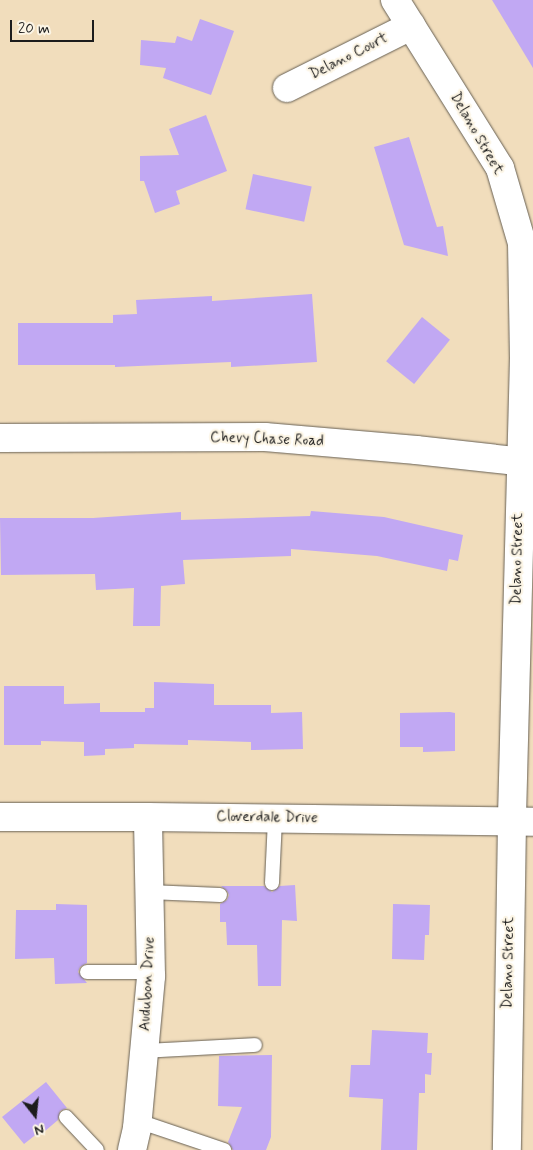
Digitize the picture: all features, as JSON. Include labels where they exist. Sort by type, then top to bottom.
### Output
[{"type":"street","name":"Delano Street","points":[[395,0],[500,168],[522,242],[526,463],[522,822],[506,1150]]},
{"type":"street","name":"Delano Court","points":[[287,88],[410,26]]},
{"type":"street","name":"Chevy Chase Road","points":[[0,438],[265,438],[416,450],[526,463]]},
{"type":"street","name":"Cloverdale Drive","points":[[0,817],[522,822]]},
{"type":"street","name":"Audubon Drive","points":[[132,1150],[138,1121],[151,972],[148,817]]},
{"type":"lane","points":[[272,882],[276,819]]},
{"type":"lane","points":[[150,892],[220,895]]},
{"type":"lane","points":[[87,972],[151,972]]},
{"type":"lane","points":[[144,1051],[255,1044]]},
{"type":"lane","points":[[66,1117],[97,1150]]},
{"type":"lane","points":[[138,1121],[224,1150]]},
{"type":"building","points":[[492,0],[533,0],[533,68]]},
{"type":"building","points":[[200,19],[234,31],[211,95],[163,78],[166,68],[140,65],[141,40],[175,43],[177,36],[192,41]]},
{"type":"building","points":[[206,115],[227,171],[176,191],[180,204],[155,213],[144,181],[140,181],[140,156],[179,155],[169,129]]},
{"type":"building","points":[[409,137],[437,227],[443,226],[448,256],[404,245],[374,147]]},
{"type":"building","points":[[253,174],[312,186],[304,222],[246,209]]},
{"type":"building","points":[[312,294],[317,362],[231,367],[231,362],[115,367],[115,365],[18,365],[18,323],[113,323],[113,315],[137,314],[136,300],[212,296],[212,301]]},
{"type":"building","points":[[422,317],[450,340],[414,384],[386,361]]},
{"type":"building","points":[[311,511],[384,517],[463,535],[458,561],[449,559],[447,571],[377,556],[291,549],[291,556],[183,560],[185,584],[161,586],[160,626],[133,626],[134,588],[96,590],[95,574],[1,575],[0,518],[93,518],[181,512],[181,520],[310,516]]},
{"type":"building","points":[[154,682],[214,684],[214,705],[271,705],[271,713],[302,712],[303,749],[251,750],[251,742],[188,740],[188,745],[134,744],[134,748],[105,749],[105,755],[84,756],[84,742],[41,741],[41,745],[4,745],[4,686],[64,686],[64,704],[100,703],[100,712],[145,712],[145,708],[154,708]]},
{"type":"building","points":[[400,713],[455,713],[455,751],[423,752],[423,747],[400,747]]},
{"type":"building","points":[[295,885],[297,921],[282,920],[281,986],[258,986],[257,945],[227,945],[226,922],[220,922],[220,904],[227,900],[229,895],[221,886],[264,886],[272,892],[280,886]]},
{"type":"building","points":[[56,904],[87,905],[87,963],[80,967],[78,972],[87,983],[55,984],[54,958],[15,959],[16,910],[56,910]]},
{"type":"building","points":[[393,904],[430,905],[429,935],[425,935],[424,960],[392,959]]},
{"type":"building","points":[[372,1030],[428,1033],[427,1053],[432,1053],[431,1075],[425,1074],[425,1093],[419,1093],[417,1150],[381,1150],[383,1099],[349,1097],[351,1065],[370,1065]]},
{"type":"building","points":[[272,1055],[271,1137],[266,1150],[233,1150],[228,1142],[242,1107],[218,1106],[219,1056]]},
{"type":"building","points":[[46,1082],[67,1108],[60,1111],[58,1120],[45,1131],[43,1129],[24,1144],[2,1117]]}]
